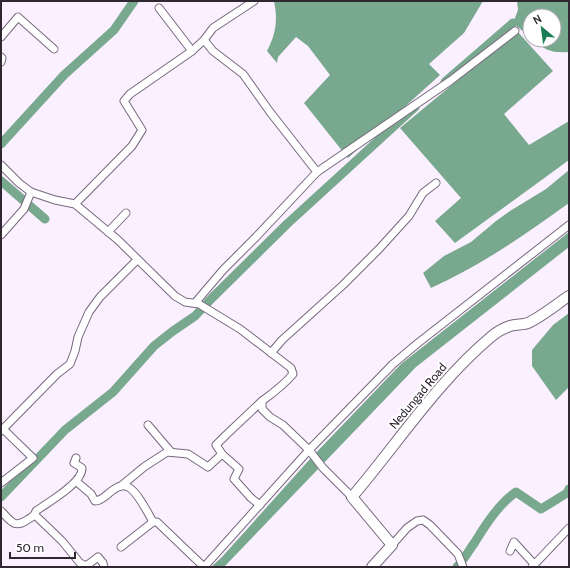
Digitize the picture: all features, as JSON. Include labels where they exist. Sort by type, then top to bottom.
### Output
[{"type":"street","points":[[75,204],[132,146],[142,130],[124,101],[130,94],[192,51],[204,40],[213,28],[254,1]]},
{"type":"street","points":[[159,8],[192,51]]},
{"type":"street","points":[[1,37],[18,17],[54,49]]},
{"type":"street","points":[[197,304],[223,270],[317,172],[450,80],[515,31]]},
{"type":"street","points":[[204,40],[213,51],[243,74],[270,112],[317,172]]},
{"type":"street","points":[[1,57],[1,62]]},
{"type":"street","points":[[1,165],[19,183],[31,192],[55,200],[75,204],[108,232],[174,296],[185,302],[197,304],[240,329],[291,368],[293,374],[216,445],[222,454],[239,468],[234,479],[251,498],[260,505]]},
{"type":"street","points":[[271,354],[282,340],[343,285],[374,254],[409,216],[423,193],[436,183]]},
{"type":"street","points":[[1,235],[24,209],[31,192]]},
{"type":"street","points":[[108,232],[126,213]]},
{"type":"street","points":[[122,486],[128,487],[143,503],[153,522],[157,522],[204,567],[309,450],[393,364],[569,225]]},
{"type":"street","points":[[1,483],[33,458],[2,430],[57,374],[70,364],[78,337],[89,312],[100,297],[137,260]]},
{"type":"street","name":"Nedungad Road","points":[[352,497],[426,404],[452,374],[478,348],[502,329],[528,323],[569,296]]},
{"type":"street","points":[[262,401],[262,409],[270,417],[283,425],[309,450],[323,468],[352,497],[392,545]]},
{"type":"street","points":[[148,425],[171,452]]},
{"type":"street","points":[[77,482],[91,494],[95,501],[99,501],[113,490],[122,486],[144,467],[167,452],[188,454],[208,468],[222,454]]},
{"type":"street","points":[[1,511],[14,524],[20,525],[35,515],[36,511],[77,482],[82,473],[82,468],[74,462],[76,458]]},
{"type":"street","points":[[35,515],[62,541],[80,563],[86,566],[98,558],[103,563],[104,567]]},
{"type":"street","points":[[372,567],[407,528],[417,521],[423,520],[430,524],[458,554],[463,567]]},
{"type":"street","points":[[121,547],[153,522]]},
{"type":"street","points":[[510,551],[514,542],[533,566],[569,528]]},
{"type":"shaded area","points":[[274,1],[483,1],[464,33],[429,64],[440,75],[348,158],[304,103],[330,75],[308,46],[296,37],[278,57],[277,63],[267,51],[274,33],[276,21]]},
{"type":"shaded area","points":[[517,1],[569,1],[569,52],[558,52],[545,48],[562,48],[562,8],[522,8],[522,30],[513,23],[518,10]]},
{"type":"shaded area","points":[[517,31],[522,37],[522,48],[532,48],[553,71],[504,114],[529,145],[569,121],[569,160],[455,243],[435,221],[461,198],[400,128]]},
{"type":"shaded area","points":[[569,170],[569,203],[536,227],[485,260],[431,288],[423,273],[444,256],[471,242],[496,221],[546,189]]},
{"type":"shaded area","points":[[569,232],[569,247],[416,367],[224,567],[211,567],[222,557],[310,459],[401,364]]},
{"type":"shaded area","points":[[569,313],[569,387],[556,400],[532,366],[532,350],[553,325]]},
{"type":"waterway","points":[[1,144],[64,75],[114,30],[134,1]]},
{"type":"waterway","points":[[445,82],[513,23]]},
{"type":"waterway","points":[[1,497],[65,430],[113,392],[154,346],[195,316],[287,224],[415,107]]},
{"type":"waterway","points":[[1,181],[45,219]]},
{"type":"waterway","points":[[457,567],[493,515],[504,502],[516,492],[541,509],[567,493],[569,489]]}]
